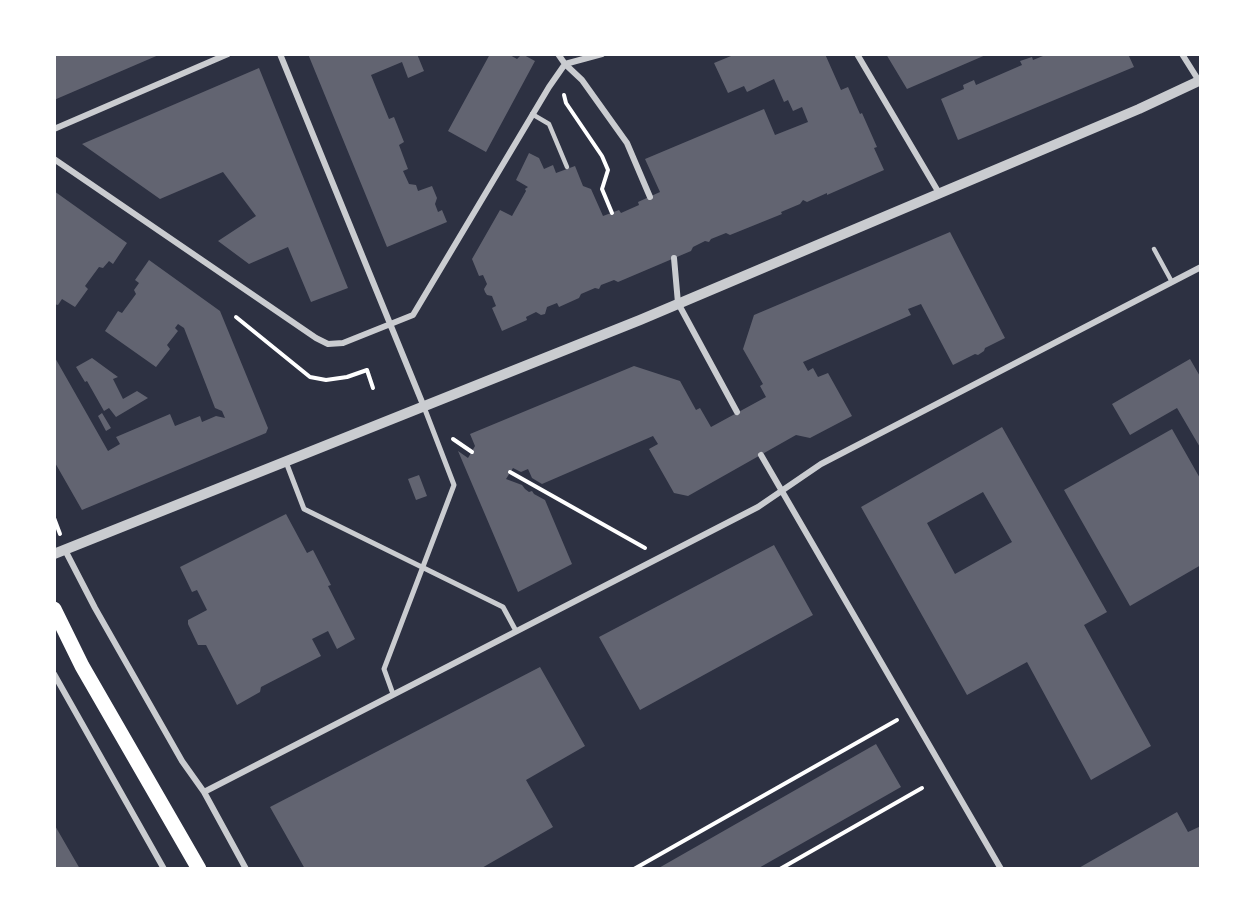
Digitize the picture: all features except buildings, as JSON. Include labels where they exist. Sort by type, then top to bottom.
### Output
[{"type":"main road","points":[[54,609],[82,666],[200,869]]},
{"type":"street","points":[[54,129],[228,54]]},
{"type":"street","points":[[280,54],[391,324],[454,485],[384,669],[393,694]]},
{"type":"street","points":[[558,54],[582,80],[627,143],[650,197]]},
{"type":"street","points":[[54,159],[328,345],[343,343],[413,315],[532,114],[565,64],[602,54]]},
{"type":"street","points":[[857,54],[939,193]]},
{"type":"street","points":[[54,554],[678,303],[1200,82],[1182,54]]},
{"type":"street","points":[[674,258],[678,303],[737,412]]},
{"type":"street","points":[[204,792],[758,507],[821,464],[1201,267]]},
{"type":"street","points":[[761,455],[1000,869]]},
{"type":"street","points":[[286,462],[304,509],[503,607],[516,631]]},
{"type":"street","points":[[65,550],[95,608],[176,750],[204,792],[246,869]]},
{"type":"street","points":[[54,674],[164,869]]},
{"type":"lane","points":[[532,114],[549,124],[567,167]]},
{"type":"lane","points":[[1154,249],[1172,282]]},
{"type":"path","points":[[564,95],[566,103],[602,156],[608,170],[602,189],[612,213]]},
{"type":"path","points":[[236,317],[310,377],[326,380],[347,377],[367,370],[373,388]]},
{"type":"path","points":[[510,472],[661,557]]},
{"type":"path","points":[[634,869],[911,713]]},
{"type":"path","points":[[780,869],[922,788]]}]
